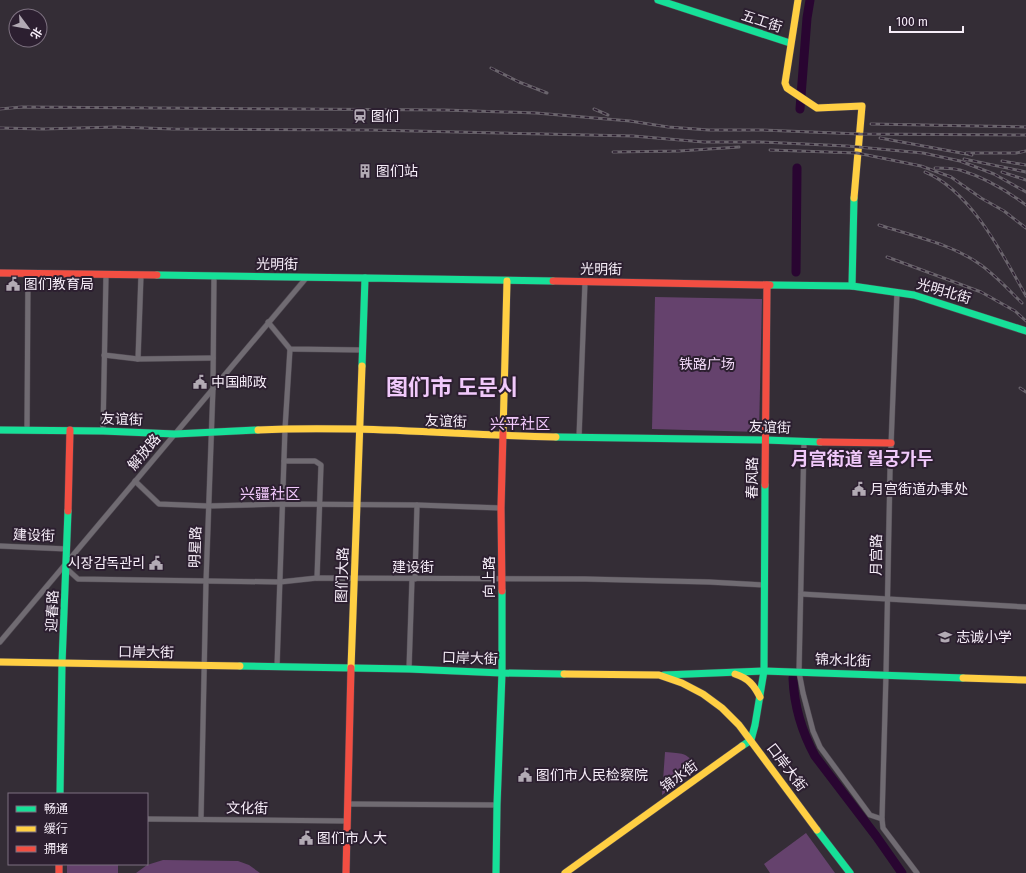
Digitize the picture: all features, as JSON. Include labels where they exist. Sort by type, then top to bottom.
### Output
[{"type":"main road","name":"五工街","points":[[658,0],[790,44]]},
{"type":"main road","points":[[798,0],[785,83],[787,88],[817,108],[862,106],[854,188],[852,286]]},
{"type":"main road","name":"光明街","points":[[0,273],[852,286]]},
{"type":"main road","name":"图们大路","points":[[346,873],[351,668],[365,278]]},
{"type":"main road","name":"向上路","points":[[496,873],[502,673],[502,436],[507,280]]},
{"type":"main road","name":"春风路","points":[[764,671],[767,285]]},
{"type":"main road","name":"光明北街","points":[[852,286],[914,295],[1026,331]]},
{"type":"main road","name":"友谊街","points":[[0,430],[70,430],[175,434],[211,434],[285,429],[360,430],[502,436],[891,443]]},
{"type":"main road","name":"迎春路","points":[[60,793],[62,663],[67,569],[70,430]]},
{"type":"main road","name":"口岸大街","points":[[0,662],[277,666],[502,673],[659,675],[674,679],[721,706],[751,740],[850,873]]},
{"type":"main road","points":[[751,740],[764,671]]},
{"type":"main road","name":"锦水北街","points":[[659,675],[764,671],[1026,680]]},
{"type":"main road","points":[[727,672],[744,677],[753,683],[760,697]]},
{"type":"main road","name":"锦水街","points":[[565,873],[751,740]]},
{"type":"street","points":[[27,430],[28,274]]},
{"type":"street","points":[[103,431],[106,275]]},
{"type":"street","points":[[138,359],[141,275]]},
{"type":"street","name":"明星路","points":[[201,820],[208,506],[213,388],[214,276]]},
{"type":"street","name":"解放路","points":[[0,642],[307,277]]},
{"type":"street","points":[[579,437],[584,282]]},
{"type":"street","name":"月宫路","points":[[882,819],[891,443],[897,292]]},
{"type":"street","points":[[268,322],[290,349],[285,429],[277,666]]},
{"type":"street","points":[[290,349],[362,350]]},
{"type":"street","points":[[104,355],[138,359],[213,358]]},
{"type":"street","points":[[804,442],[802,594],[799,672],[803,693],[813,731],[820,747],[870,815],[882,819],[884,828],[917,873]]},
{"type":"street","points":[[284,461],[315,461],[321,465],[318,578]]},
{"type":"street","points":[[135,482],[160,504],[208,506],[357,504],[502,508]]},
{"type":"street","points":[[409,669],[417,505]]},
{"type":"street","name":"建设街","points":[[0,546],[67,549]]},
{"type":"street","name":"建设街","points":[[67,569],[78,579],[206,582],[280,582],[318,578],[354,578],[709,582],[764,585]]},
{"type":"street","points":[[802,594],[1026,607]]},
{"type":"street","points":[[348,804],[497,805]]},
{"type":"street","name":"文化街","points":[[148,819],[347,821]]},
{"type":"green space","name":"铁路广场","points":[[655,297],[762,299],[759,432],[652,429]]},
{"type":"green space","points":[[665,752],[688,756],[698,768],[662,795]]},
{"type":"green space","points":[[806,833],[835,873],[770,873],[764,864]]},
{"type":"green space","points":[[163,860],[238,861],[249,865],[260,873],[136,873],[148,865]]},
{"type":"green space","points":[[67,865],[118,865],[118,873],[67,873]]},
{"type":"waterway","points":[[800,109],[807,18],[810,0]]},
{"type":"waterway","points":[[796,272],[797,168]]},
{"type":"waterway","points":[[793,678],[795,698],[800,718],[806,737],[815,756],[876,836],[902,873]]},
{"type":"railway","points":[[491,68],[519,82],[547,93]]},
{"type":"railway","points":[[0,109],[22,107],[445,110],[536,113],[630,121],[668,127],[709,130],[761,130],[860,134],[1026,135]]},
{"type":"railway","points":[[594,109],[608,115]]},
{"type":"railway","points":[[871,124],[1026,127]]},
{"type":"railway","points":[[0,128],[43,129],[116,127],[173,129],[371,130],[633,136],[704,142],[760,142],[847,146],[923,153],[960,161],[994,174],[1026,192]]},
{"type":"railway","points":[[880,138],[972,155]]},
{"type":"railway","points":[[613,152],[679,151],[739,147]]},
{"type":"railway","points":[[770,150],[857,153],[921,166],[951,177],[981,198],[1004,211],[1026,228]]},
{"type":"railway","points":[[966,153],[1016,153],[1026,151]]},
{"type":"railway","points":[[964,159],[1026,172]]},
{"type":"railway","points":[[1002,161],[1026,165]]},
{"type":"railway","points":[[935,168],[957,169],[977,176],[1002,189],[1026,205]]},
{"type":"railway","points":[[925,172],[942,181],[971,209],[996,244],[1026,296]]},
{"type":"railway","points":[[1002,172],[1026,180]]},
{"type":"railway","points":[[879,225],[932,241],[958,251],[981,265],[1022,303]]},
{"type":"railway","points":[[887,257],[981,292],[1015,311],[1026,321]]},
{"type":"railway","points":[[1020,388],[1026,392]]},
{"type":"traffic: fast","points":[[658,0],[790,43]]},
{"type":"traffic: fast","points":[[852,286],[854,198]]},
{"type":"traffic: fast","points":[[157,275],[365,278]]},
{"type":"traffic: fast","points":[[362,366],[365,278],[553,281]]},
{"type":"traffic: fast","points":[[770,285],[852,286],[914,295],[1026,331]]},
{"type":"traffic: fast","points":[[0,430],[103,431],[175,434],[258,430]]},
{"type":"traffic: fast","points":[[556,437],[820,442]]},
{"type":"traffic: fast","points":[[742,746],[751,740],[764,671],[765,485]]},
{"type":"traffic: fast","points":[[60,793],[62,663],[68,511]]},
{"type":"traffic: fast","points":[[496,873],[502,673],[502,591]]},
{"type":"traffic: fast","points":[[240,666],[564,674]]},
{"type":"traffic: fast","points":[[664,675],[764,671],[963,678]]},
{"type":"traffic: fast","points":[[817,830],[850,873]]},
{"type":"traffic: slow","points":[[798,0],[785,83],[787,88],[817,108],[862,106],[854,198]]},
{"type":"traffic: slow","points":[[503,433],[507,281]]},
{"type":"traffic: slow","points":[[351,668],[362,366]]},
{"type":"traffic: slow","points":[[258,430],[370,429],[556,437]]},
{"type":"traffic: slow","points":[[0,662],[240,666]]},
{"type":"traffic: slow","points":[[564,674],[659,675],[682,683],[703,694],[722,708],[739,725],[817,830]]},
{"type":"traffic: slow","points":[[735,674],[750,682],[760,697]]},
{"type":"traffic: slow","points":[[963,678],[1026,680]]},
{"type":"traffic: slow","points":[[565,873],[742,746]]},
{"type":"traffic: jam","points":[[0,273],[157,275]]},
{"type":"traffic: jam","points":[[553,281],[770,285]]},
{"type":"traffic: jam","points":[[765,485],[767,285]]},
{"type":"traffic: jam","points":[[68,511],[70,430]]},
{"type":"traffic: jam","points":[[502,591],[501,508],[503,433]]},
{"type":"traffic: jam","points":[[820,442],[891,443]]},
{"type":"traffic: jam","points":[[346,873],[351,668]]},
{"type":"traffic: jam","points":[[59,865],[59,873]]},
{"type":"place","name":"图们","points":[[360,116]]},
{"type":"place","name":"图们站","points":[[365,171]]},
{"type":"place","name":"图们教育局","points":[[13,284]]},
{"type":"place","name":"中国邮政","points":[[200,382]]},
{"type":"place","name":"月宫街道办事处","points":[[859,489]]},
{"type":"place","name":"시장감독관리","points":[[156,563]]},
{"type":"place","name":"志诚小学","points":[[945,637]]},
{"type":"place","name":"图们市人民检察院","points":[[525,775]]},
{"type":"place","name":"图们市人大","points":[[306,838]]},
{"type":"district","name":"图们市 도문시","points":[[452,387]]},
{"type":"district","name":"兴平社区","points":[[520,424]]},
{"type":"district","name":"月宫街道 월궁가두","points":[[862,459]]},
{"type":"district","name":"兴疆社区","points":[[270,494]]}]
